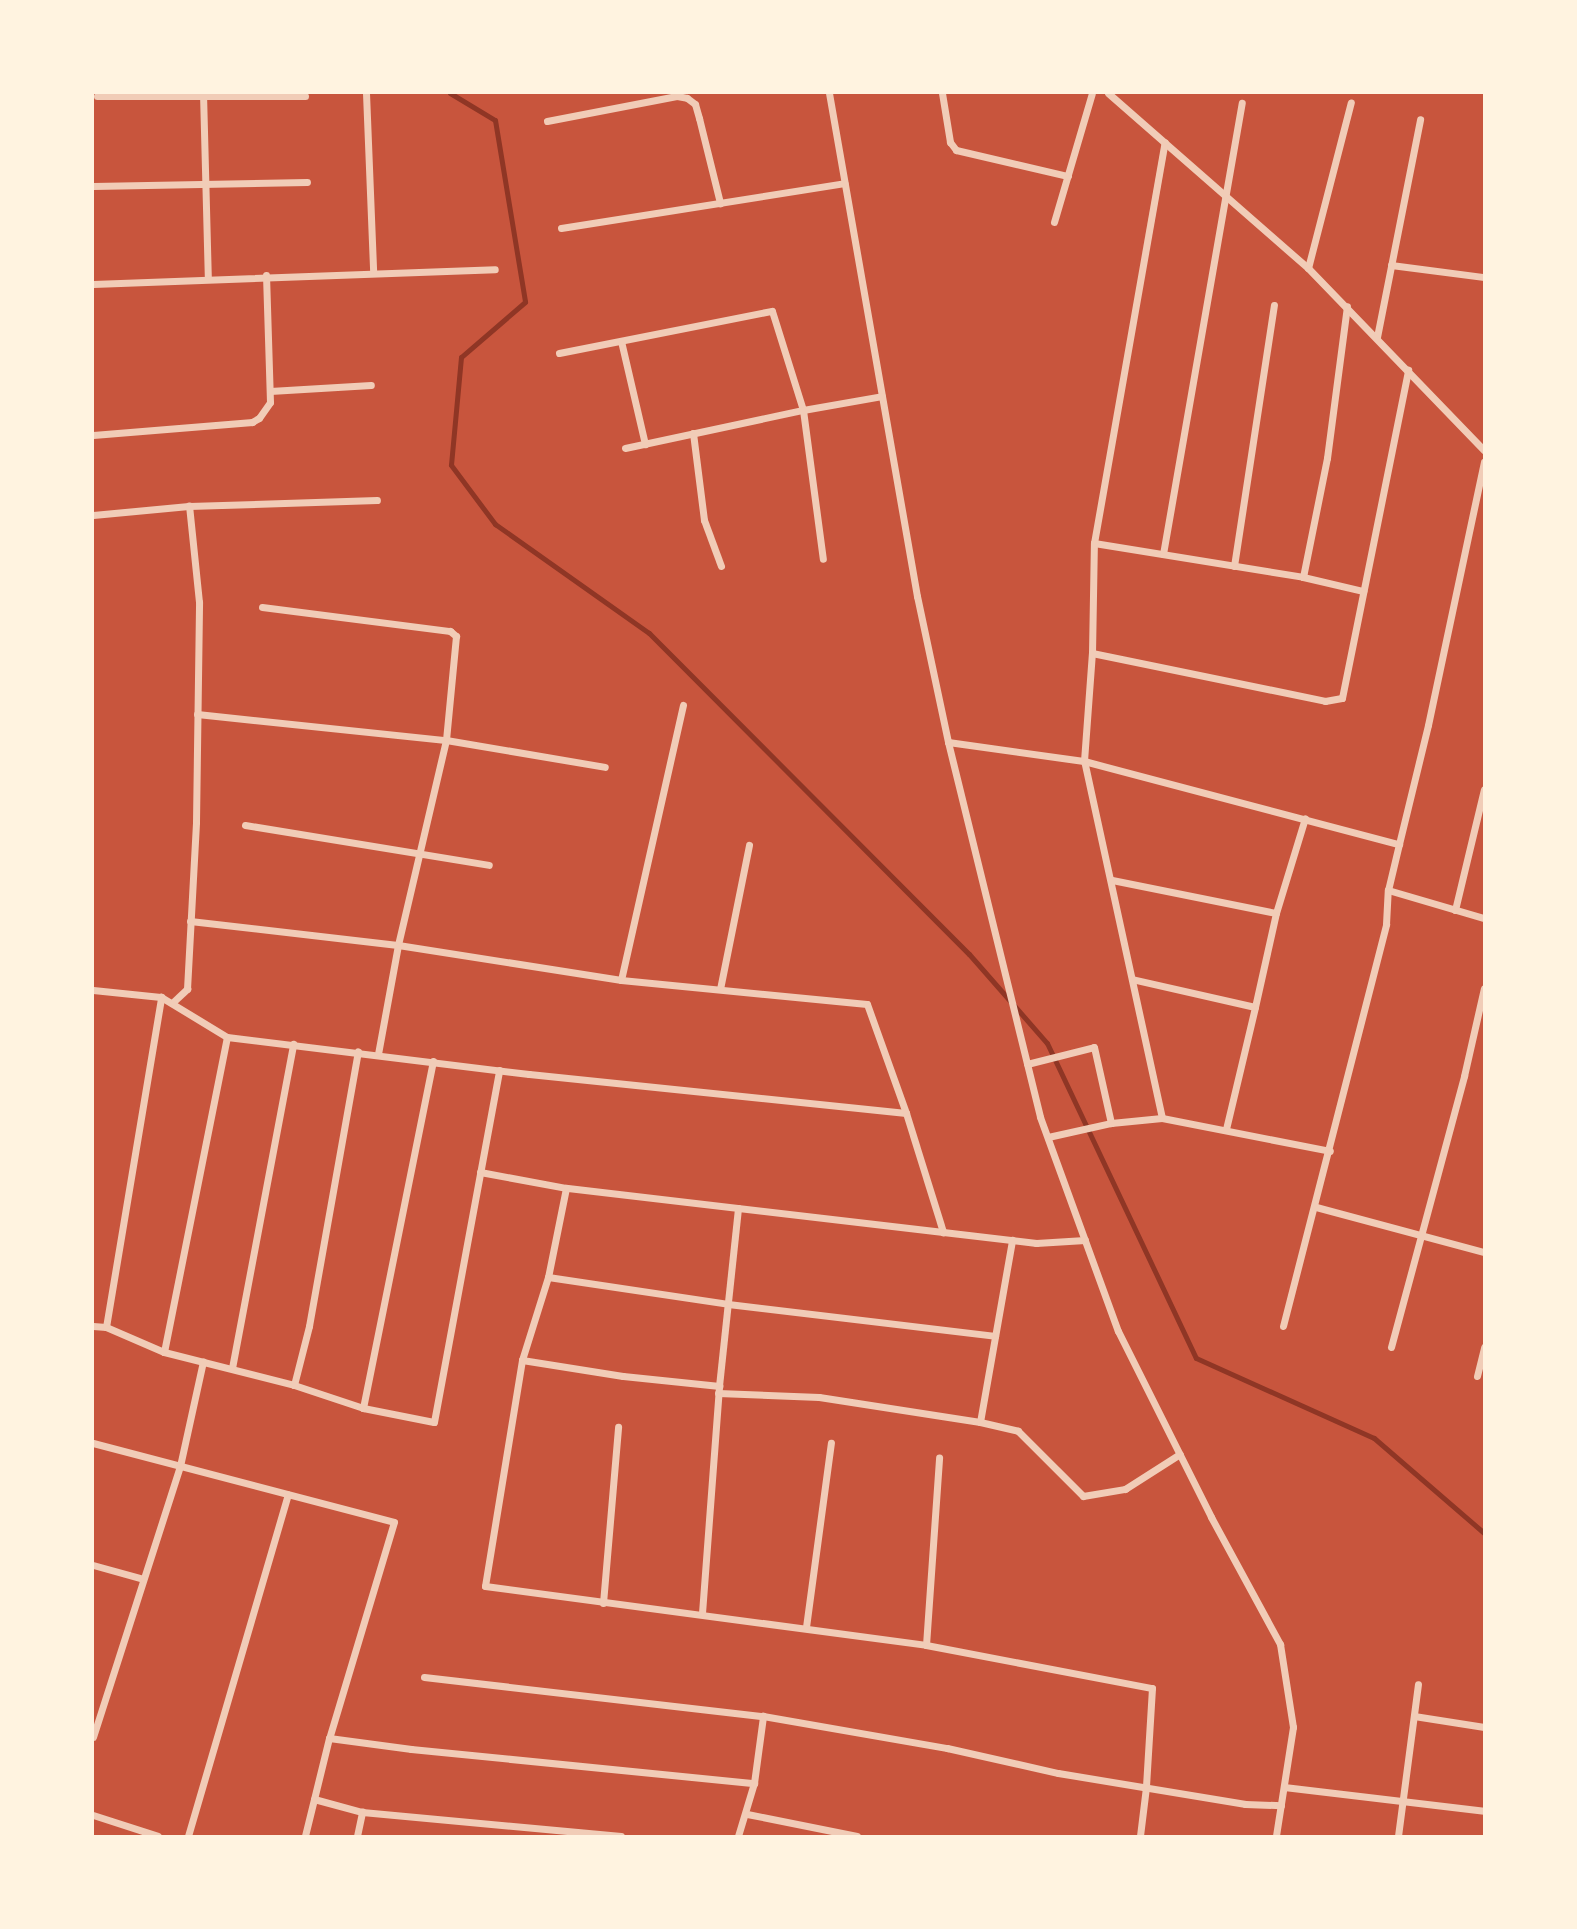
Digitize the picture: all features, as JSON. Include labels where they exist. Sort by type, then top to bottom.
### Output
[{"type":"street","points":[[366,93],[373,271]]},
{"type":"street","points":[[829,93],[917,596],[948,742],[1006,982],[1048,1137],[1118,1332],[1280,1644],[1293,1727],[1276,1836]]},
{"type":"street","points":[[942,93],[950,142],[956,150],[1068,176]]},
{"type":"street","points":[[1054,222],[1092,93]]},
{"type":"street","points":[[1108,93],[1308,268],[1484,450]]},
{"type":"street","points":[[97,96],[305,96]]},
{"type":"street","points":[[203,96],[208,278]]},
{"type":"street","points":[[547,121],[677,96],[687,99],[695,104],[720,203]]},
{"type":"street","points":[[1308,268],[1351,102]]},
{"type":"street","points":[[1163,554],[1242,103]]},
{"type":"street","points":[[1377,337],[1420,119]]},
{"type":"street","points":[[1162,1118],[1084,761],[1092,653],[1094,543],[1165,142]]},
{"type":"street","points":[[93,186],[307,182]]},
{"type":"street","points":[[561,228],[844,183]]},
{"type":"street","points":[[1391,265],[1484,277]]},
{"type":"street","points":[[93,284],[373,271],[495,269]]},
{"type":"street","points":[[93,435],[252,422],[266,410],[270,391],[266,275]]},
{"type":"street","points":[[1234,566],[1274,305]]},
{"type":"street","points":[[1303,577],[1326,458],[1347,306]]},
{"type":"street","points":[[559,353],[772,310],[803,410],[823,559]]},
{"type":"street","points":[[621,341],[645,443]]},
{"type":"street","points":[[1092,653],[1325,701],[1342,698],[1408,370]]},
{"type":"street","points":[[270,391],[371,384]]},
{"type":"street","points":[[625,448],[882,396]]},
{"type":"street","points":[[693,433],[704,520],[721,566]]},
{"type":"street","points":[[1283,1326],[1316,1207],[1386,924],[1388,890],[1428,724],[1484,462]]},
{"type":"street","points":[[93,516],[189,506],[377,500]]},
{"type":"street","points":[[172,1003],[187,989],[190,921],[199,602],[189,506]]},
{"type":"street","points":[[1094,543],[1303,577],[1363,591]]},
{"type":"street","points":[[262,607],[453,634],[457,641],[446,740],[422,853],[398,945],[377,1054]]},
{"type":"street","points":[[621,980],[683,705]]},
{"type":"street","points":[[197,714],[446,740],[604,766]]},
{"type":"street","points":[[948,742],[1084,761],[1399,844]]},
{"type":"street","points":[[1455,910],[1484,789]]},
{"type":"street","points":[[1226,1129],[1276,913],[1305,818]]},
{"type":"street","points":[[245,825],[489,865]]},
{"type":"street","points":[[720,989],[749,845]]},
{"type":"street","points":[[1112,880],[1276,913]]},
{"type":"street","points":[[1388,890],[1484,918]]},
{"type":"street","points":[[190,921],[398,945],[621,980],[867,1004],[906,1113],[943,1232]]},
{"type":"street","points":[[1132,979],[1255,1007]]},
{"type":"street","points":[[1391,1348],[1484,988]]},
{"type":"street","points":[[93,990],[161,997],[227,1037],[499,1070],[906,1113]]},
{"type":"street","points":[[106,1327],[161,997]]},
{"type":"street","points":[[164,1352],[227,1037]]},
{"type":"street","points":[[232,1368],[293,1044]]},
{"type":"street","points":[[1027,1064],[1094,1047],[1111,1123]]},
{"type":"street","points":[[294,1384],[309,1326],[358,1051]]},
{"type":"street","points":[[363,1408],[433,1061]]},
{"type":"street","points":[[93,1326],[106,1327],[164,1352],[294,1384],[363,1408],[434,1422],[499,1070]]},
{"type":"street","points":[[1048,1137],[1111,1123],[1162,1118],[1330,1151]]},
{"type":"street","points":[[480,1172],[566,1188],[1036,1243],[1085,1240]]},
{"type":"street","points":[[566,1188],[548,1277],[522,1360],[485,1586],[926,1644],[1152,1688],[1140,1836]]},
{"type":"street","points":[[1316,1207],[1484,1252]]},
{"type":"street","points":[[702,1613],[719,1389],[738,1208]]},
{"type":"street","points":[[979,1422],[1012,1240]]},
{"type":"street","points":[[548,1277],[728,1304],[995,1336]]},
{"type":"street","points":[[1477,1376],[1484,1347]]},
{"type":"street","points":[[522,1360],[719,1389],[819,1397],[979,1422],[1018,1431],[1083,1496],[1125,1489],[1180,1454]]},
{"type":"street","points":[[93,1737],[180,1466],[203,1361]]},
{"type":"street","points":[[603,1603],[618,1427]]},
{"type":"street","points":[[93,1443],[394,1522],[329,1738],[305,1836]]},
{"type":"street","points":[[806,1627],[831,1443]]},
{"type":"street","points":[[926,1644],[939,1457]]},
{"type":"street","points":[[188,1836],[288,1494]]},
{"type":"street","points":[[93,1565],[143,1579]]},
{"type":"street","points":[[424,1677],[764,1716],[1146,1787],[1245,1804],[1281,1805]]},
{"type":"street","points":[[1398,1836],[1418,1684]]},
{"type":"street","points":[[738,1836],[747,1814],[754,1783],[764,1716]]},
{"type":"street","points":[[1414,1716],[1484,1727]]},
{"type":"street","points":[[329,1738],[411,1749],[754,1783]]},
{"type":"street","points":[[1284,1787],[1484,1811]]},
{"type":"street","points":[[314,1799],[362,1812],[621,1836]]},
{"type":"street","points":[[357,1836],[362,1812]]},
{"type":"street","points":[[747,1814],[857,1836]]},
{"type":"street","points":[[93,1815],[158,1836]]},
{"type":"waterway","points":[[450,93],[495,120],[525,302],[461,357],[451,465],[495,524],[649,633],[969,954],[1047,1043],[1196,1358],[1374,1438],[1484,1533]]}]
